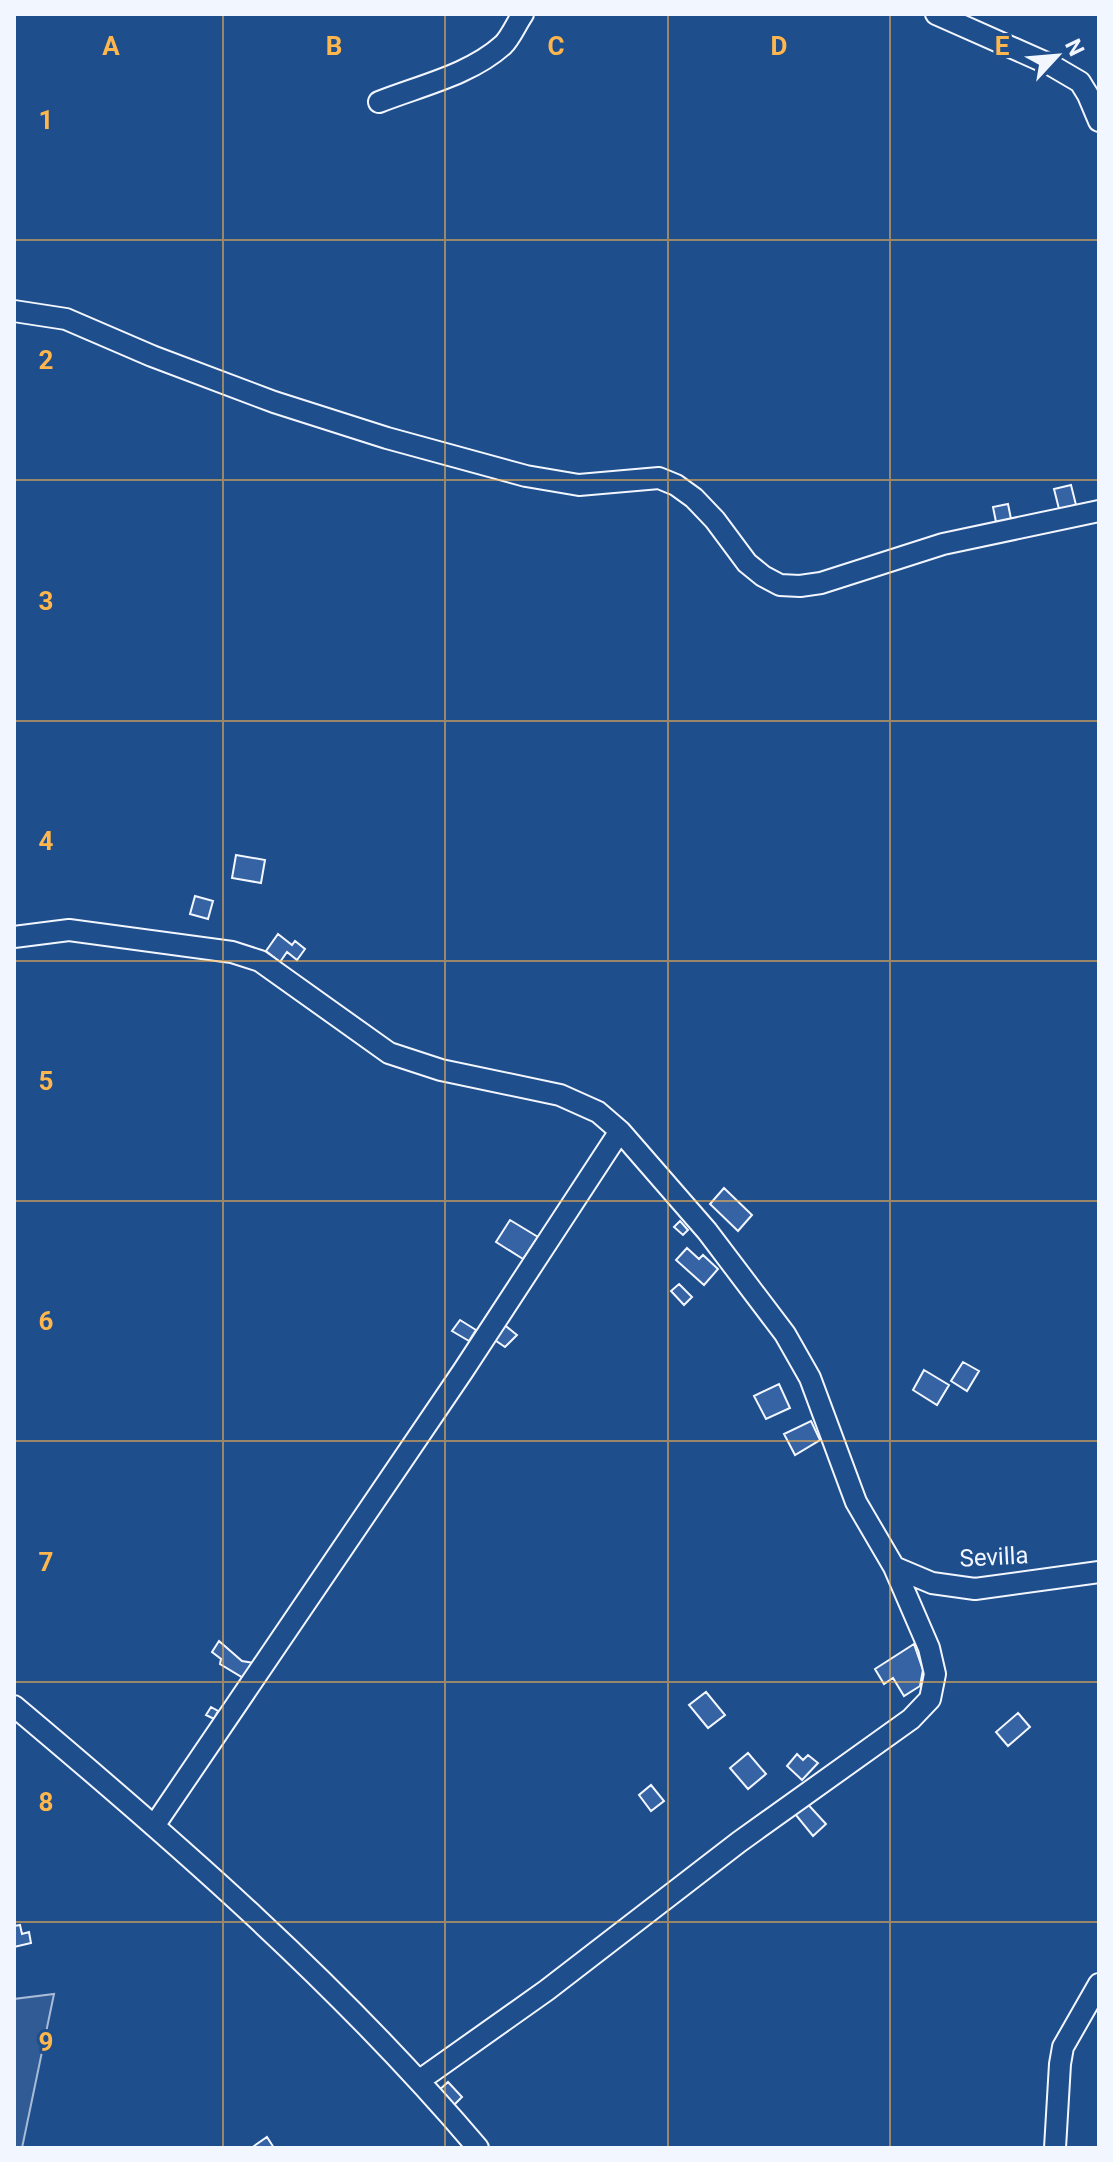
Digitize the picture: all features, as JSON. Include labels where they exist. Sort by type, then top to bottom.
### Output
[{"type":"street","points":[[379,102],[429,86],[480,61],[505,43],[523,14]]},
{"type":"street","points":[[936,14],[1051,65],[1080,82],[1099,121]]},
{"type":"street","points":[[14,311],[66,319],[152,356],[274,402],[387,438],[526,476],[579,485],[659,478],[694,498],[747,563],[780,585],[821,583],[932,547],[1099,511]]},
{"type":"street","points":[[14,937],[69,930],[232,952],[260,961],[389,1053],[441,1070],[560,1095],[598,1112],[620,1131],[707,1231],[785,1334],[810,1378],[856,1502],[894,1567],[929,1648],[935,1674],[930,1699],[911,1719],[739,1842],[559,1981],[420,2080]]},
{"type":"street","points":[[154,1826],[463,1371],[620,1131]]},
{"type":"street","name":"Sevilla","points":[[894,1567],[932,1583],[975,1589],[1099,1572]]},
{"type":"street","points":[[14,1706],[154,1826],[311,1971],[420,2080],[478,2148]]},
{"type":"street","points":[[1055,2148],[1063,2047],[1099,1984]]},
{"type":"shaded area","points":[[54,1994],[22,2148],[14,2148],[14,1999]]},
{"type":"building","points":[[1071,485],[1076,505],[1059,509],[1054,489]]},
{"type":"building","points":[[1008,504],[1011,519],[996,522],[993,507]]},
{"type":"building","points":[[236,855],[265,860],[261,883],[232,878]]},
{"type":"building","points":[[195,896],[213,901],[208,919],[190,914]]},
{"type":"building","points":[[278,934],[292,945],[295,941],[305,949],[297,960],[287,952],[280,962],[266,951]]},
{"type":"building","points":[[724,1188],[752,1215],[738,1231],[710,1204]]},
{"type":"building","points":[[510,1220],[538,1237],[523,1259],[496,1242]]},
{"type":"building","points":[[680,1221],[688,1230],[683,1235],[674,1227]]},
{"type":"building","points":[[687,1248],[699,1259],[703,1255],[718,1269],[704,1285],[676,1260]]},
{"type":"building","points":[[679,1284],[692,1297],[684,1305],[671,1291]]},
{"type":"building","points":[[460,1320],[476,1330],[469,1341],[452,1331]]},
{"type":"building","points":[[502,1323],[517,1335],[505,1347],[489,1336]]},
{"type":"building","points":[[963,1362],[979,1371],[967,1391],[951,1381]]},
{"type":"building","points":[[924,1370],[949,1385],[937,1405],[913,1390]]},
{"type":"building","points":[[779,1384],[790,1408],[766,1419],[754,1396]]},
{"type":"building","points":[[811,1421],[820,1440],[795,1455],[784,1434]]},
{"type":"building","points":[[219,1641],[242,1661],[254,1663],[245,1679],[220,1664],[221,1659],[212,1652]]},
{"type":"building","points":[[914,1644],[923,1670],[920,1686],[904,1696],[893,1678],[884,1684],[875,1669]]},
{"type":"building","points":[[706,1692],[725,1715],[708,1728],[689,1705]]},
{"type":"building","points":[[211,1707],[218,1711],[214,1719],[206,1715]]},
{"type":"building","points":[[1018,1713],[1030,1727],[1008,1746],[996,1732]]},
{"type":"building","points":[[748,1753],[766,1774],[748,1789],[730,1768]]},
{"type":"building","points":[[797,1754],[803,1760],[808,1755],[818,1763],[802,1780],[787,1766]]},
{"type":"building","points":[[651,1785],[664,1801],[651,1811],[639,1795]]},
{"type":"building","points":[[803,1799],[826,1824],[813,1836],[791,1809]]},
{"type":"building","points":[[20,1925],[22,1934],[29,1932],[31,1943],[14,1947],[14,1926]]},
{"type":"building","points":[[448,2082],[462,2097],[450,2109],[435,2094]]},
{"type":"building","points":[[267,2137],[274,2148],[255,2148],[254,2146]]}]
